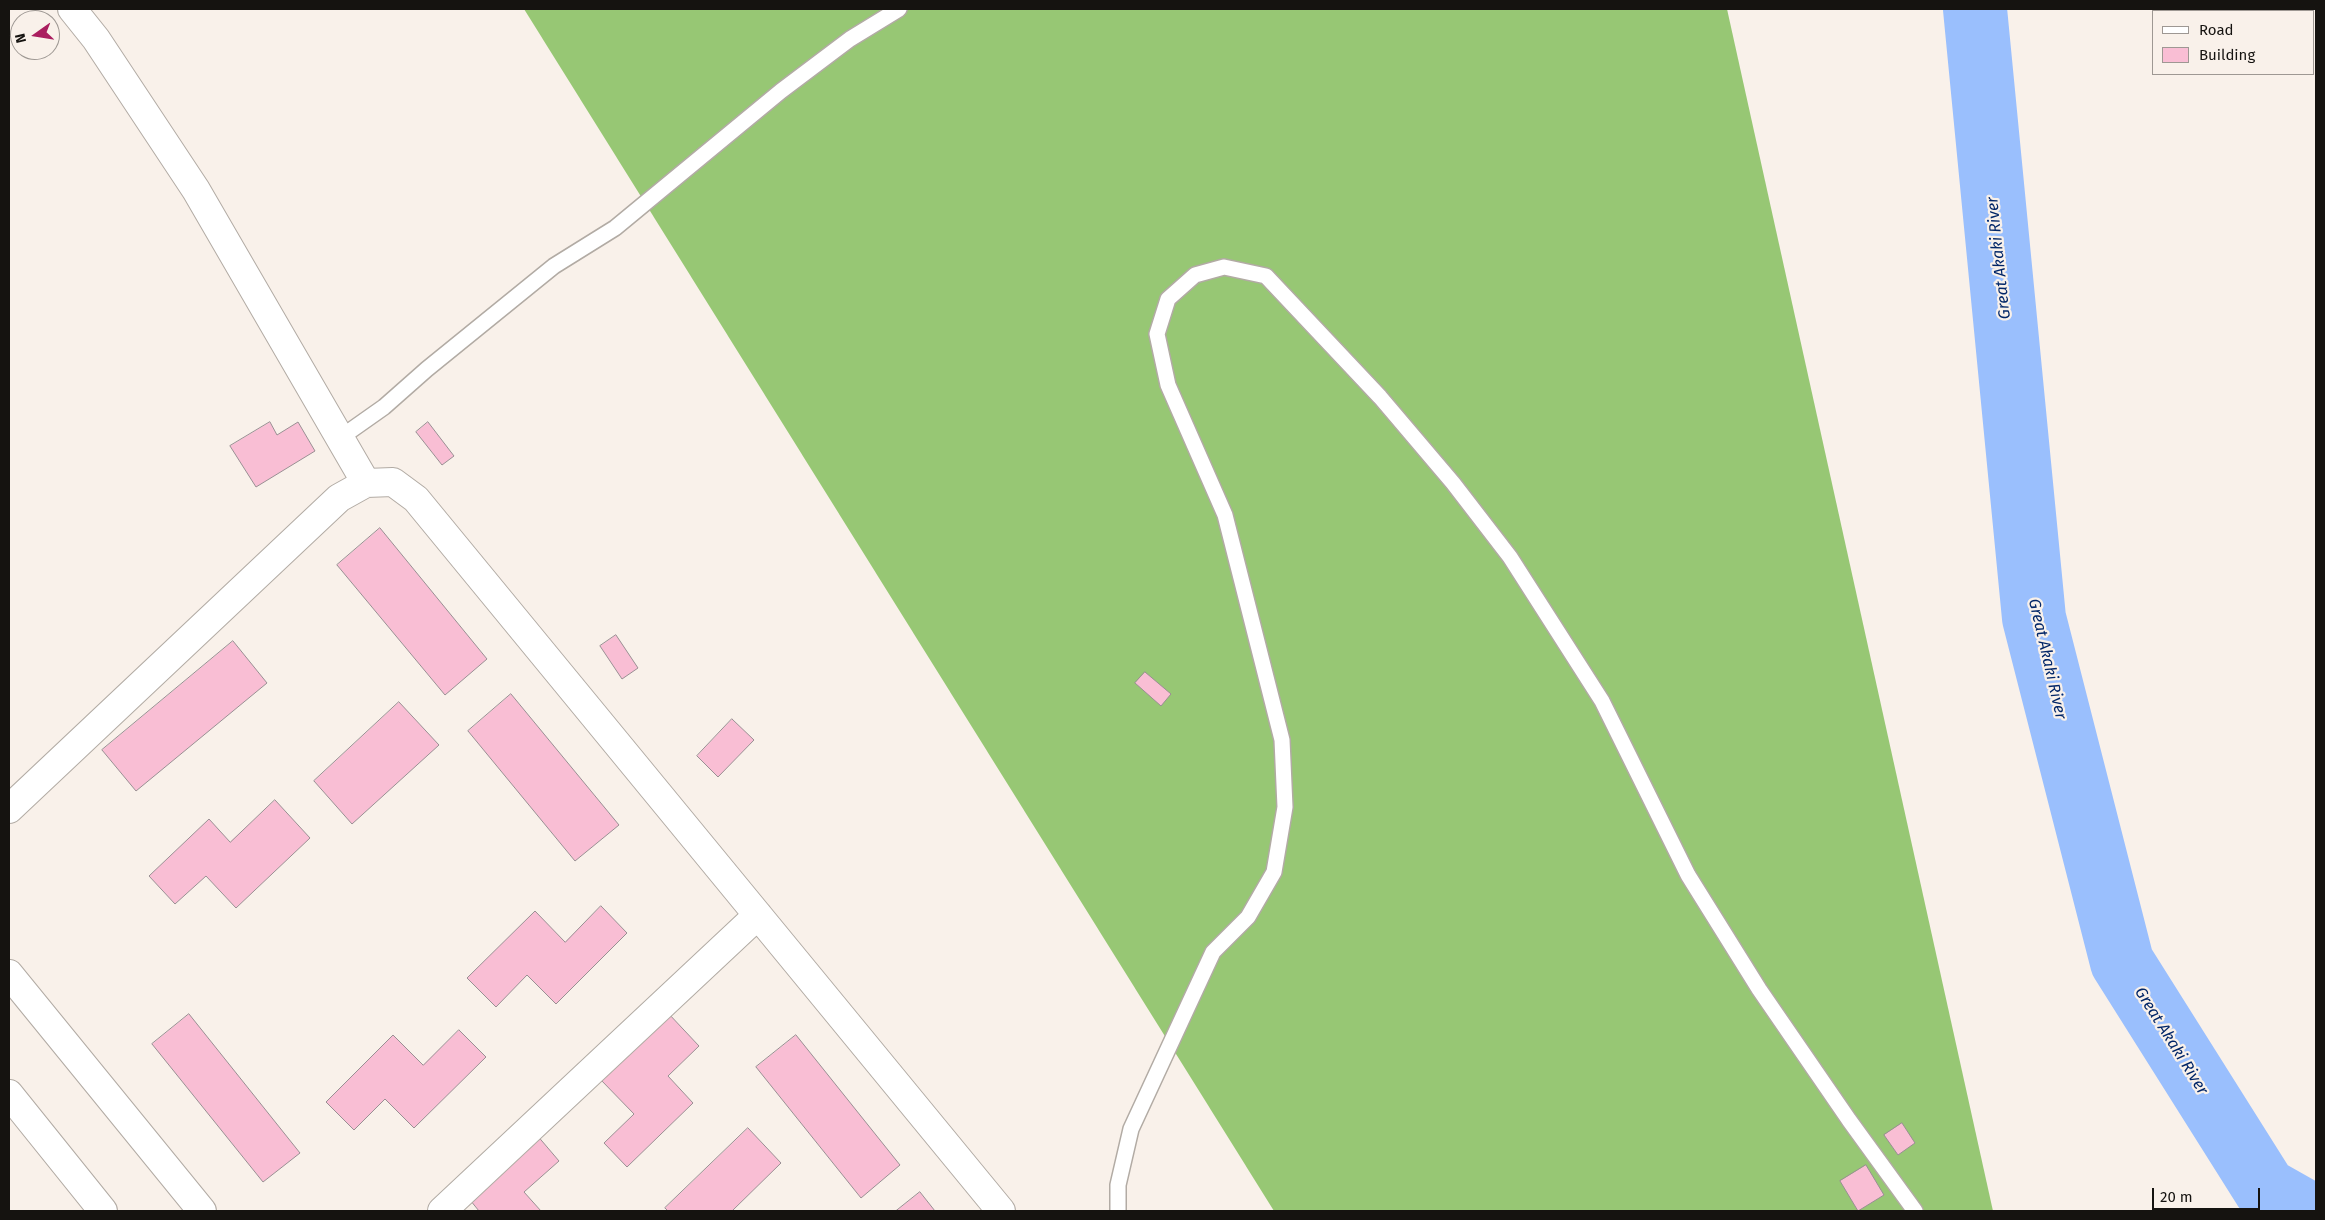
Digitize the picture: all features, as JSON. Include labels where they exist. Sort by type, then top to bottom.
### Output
[{"type":"street","points":[[72,9],[96,39],[196,190],[366,483]]},
{"type":"street","points":[[9,809],[339,498],[366,483],[393,482],[416,499],[1001,1211]]},
{"type":"street","points":[[442,1211],[758,914]]},
{"type":"street","points":[[9,974],[202,1211]]},
{"type":"street","points":[[9,1094],[103,1211]]},
{"type":"lane","points":[[340,438],[384,407],[426,369],[554,266],[615,228],[781,91],[850,39],[899,9]]},
{"type":"lane","points":[[1118,1211],[1118,1185],[1131,1129],[1213,952],[1248,917],[1274,872],[1285,807],[1282,740],[1230,533],[1225,515],[1168,385],[1157,334],[1168,299],[1195,275],[1224,267],[1266,276],[1392,412],[1454,483],[1510,556],[1602,701],[1688,875],[1759,989],[1849,1120],[1915,1211]]},
{"type":"green space","points":[[524,9],[1727,9],[1993,1211],[1274,1211]]},
{"type":"building","points":[[270,422],[277,435],[298,422],[315,451],[256,487],[230,446]]},
{"type":"building","points":[[428,422],[454,456],[442,465],[416,432]]},
{"type":"building","points":[[380,528],[487,659],[445,695],[337,565]]},
{"type":"building","points":[[616,635],[638,668],[622,679],[600,646]]},
{"type":"building","points":[[233,641],[267,683],[136,791],[102,750]]},
{"type":"building","points":[[1145,672],[1171,694],[1161,706],[1135,683]]},
{"type":"building","points":[[511,694],[619,825],[575,861],[468,731]]},
{"type":"building","points":[[399,702],[439,745],[352,824],[314,781]]},
{"type":"building","points":[[732,719],[754,740],[718,777],[697,756]]},
{"type":"building","points":[[275,800],[310,838],[236,908],[206,876],[175,904],[149,876],[209,819],[230,842]]},
{"type":"building","points":[[601,906],[627,933],[556,1004],[527,975],[496,1007],[467,978],[535,911],[565,942]]},
{"type":"building","points":[[668,1013],[699,1046],[668,1076],[693,1103],[627,1167],[604,1143],[634,1114],[600,1079]]},
{"type":"building","points":[[189,1014],[300,1153],[263,1182],[152,1044]]},
{"type":"building","points":[[459,1030],[486,1057],[414,1128],[385,1099],[354,1130],[326,1102],[393,1035],[423,1065]]},
{"type":"building","points":[[796,1035],[900,1165],[861,1198],[756,1067]]},
{"type":"building","points":[[1902,1123],[1915,1143],[1898,1155],[1884,1135]]},
{"type":"building","points":[[748,1128],[781,1163],[732,1211],[668,1211],[665,1208]]},
{"type":"building","points":[[536,1134],[559,1161],[524,1192],[541,1211],[479,1211],[466,1195]]},
{"type":"building","points":[[1866,1165],[1884,1195],[1858,1211],[1840,1181]]},
{"type":"building","points":[[920,1192],[935,1211],[896,1211]]},
{"type":"waterway","name":"Great Akaki River","points":[[1975,9],[2034,618],[2122,962],[2265,1189],[2304,1211]]}]
